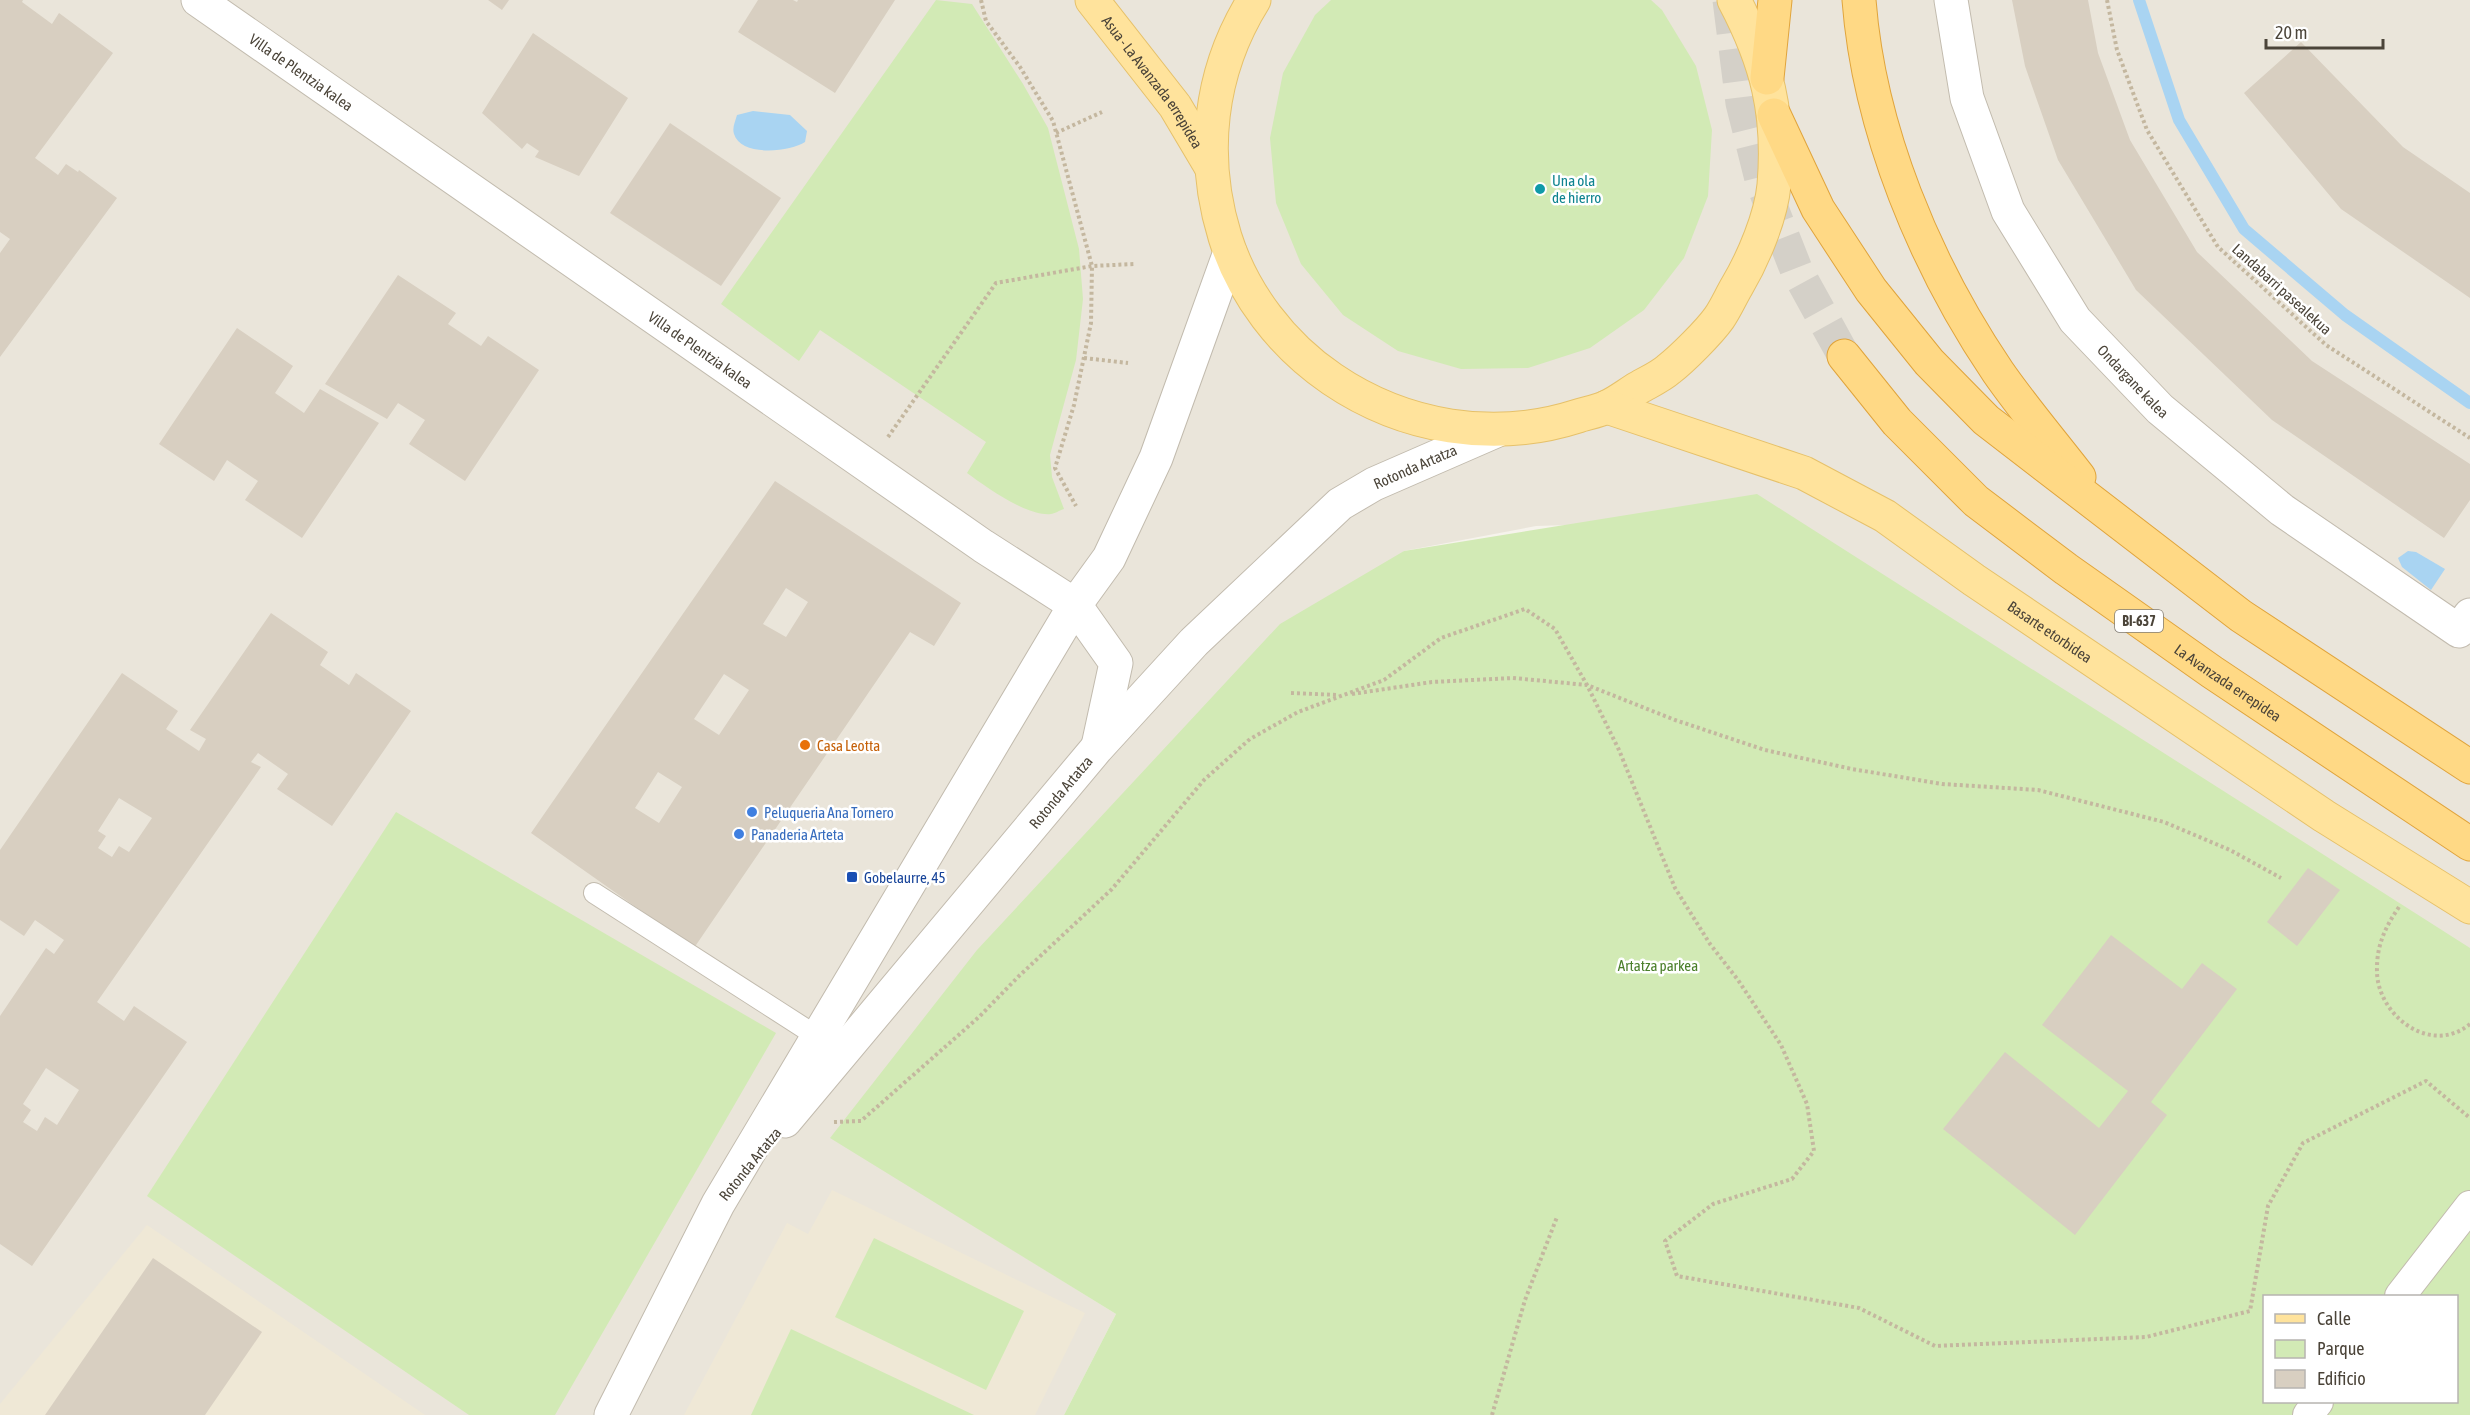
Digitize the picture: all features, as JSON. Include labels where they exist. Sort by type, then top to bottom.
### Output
[{"type":"highway","points":[[1767,78],[1775,0]]},
{"type":"highway","points":[[1858,0],[1861,28],[1878,111],[1894,167],[1947,286],[1998,372],[2107,514]]},
{"type":"highway","points":[[1774,115],[1818,209],[1871,290],[1929,362],[1986,420],[2241,616],[2470,767]]},
{"type":"highway","name":"La Avanzada errepidea","points":[[1844,356],[1897,422],[1976,501],[2066,569],[2203,665],[2470,844]]},
{"type":"main road","name":"Asua - La Avanzada errepidea","points":[[1092,0],[1175,106],[1210,165]]},
{"type":"main road","name":"Rotonda Artatza","points":[[1254,0],[1240,21],[1222,67],[1212,115],[1210,165],[1217,209],[1230,252],[1251,296],[1281,335],[1316,368],[1357,396],[1402,415],[1440,425],[1498,430],[1554,424],[1607,407],[1669,369],[1719,318],[1755,256],[1774,187],[1774,115],[1767,78],[1752,35],[1734,0]]},
{"type":"main road","name":"Basarte etorbidea","points":[[1607,407],[1804,473],[1885,516],[1974,580],[2324,816],[2470,907]]},
{"type":"street","name":"Villa de Plentzia kalea","points":[[198,0],[983,546],[1076,605],[1116,663],[1097,748]]},
{"type":"street","name":"Ondargane kalea","points":[[1951,0],[1967,98],[2008,211],[2075,320],[2160,409],[2282,510],[2459,631],[2470,615]]},
{"type":"street","name":"Rotonda Artatza","points":[[718,1204],[1076,605],[1109,558],[1156,458],[1230,252]]},
{"type":"street","name":"Rotonda Artatza","points":[[718,1204],[780,1126],[796,1111],[1097,748],[1194,642],[1340,504],[1374,484],[1498,430]]},
{"type":"street","points":[[611,1415],[718,1204]]},
{"type":"street","points":[[2401,1295],[2470,1206]]},
{"type":"lane","points":[[594,893],[818,1037]]},
{"type":"path","points":[[981,0],[986,21],[1020,67],[1053,121],[1092,266],[1091,323],[1074,405],[1055,468],[1076,506]]},
{"type":"path","name":"Landabarri pasealekua","points":[[2107,0],[2117,50],[2147,130],[2218,247],[2326,345],[2470,438]]},
{"type":"path","points":[[1056,133],[1102,112]]},
{"type":"path","points":[[888,437],[996,283],[1092,266],[1134,264]]},
{"type":"path","points":[[1084,358],[1128,363]]},
{"type":"path","points":[[828,1122],[861,1121],[979,1017],[1019,976],[1112,890],[1204,780],[1250,739],[1298,712],[1384,680],[1441,638],[1525,609],[1555,629],[1587,685],[1619,750],[1675,888],[1710,944],[1738,980],[1781,1045],[1807,1104],[1814,1151],[1792,1179],[1713,1204],[1665,1241],[1677,1276],[1859,1308],[1935,1346],[2146,1337],[2250,1311],[2268,1206],[2303,1143],[2426,1082],[2470,1118]]},
{"type":"path","points":[[1292,693],[1343,695],[1432,682],[1501,678],[1587,685],[1675,720],[1764,750],[1852,769],[1942,784],[2038,790],[2164,822],[2230,850],[2282,878]]},
{"type":"path","points":[[2401,904],[2386,927],[2379,946],[2376,970],[2381,992],[2389,1011],[2403,1024],[2423,1033],[2443,1036],[2464,1029],[2470,1024]]},
{"type":"path","points":[[1492,1415],[1525,1300],[1557,1217]]},
{"type":"shaded area","points":[[0,0],[2470,0],[2470,960],[1759,519],[1536,526],[1404,551],[831,1137],[1116,1314],[1064,1415],[0,1415]]},
{"type":"shaded area","points":[[832,1190],[1085,1313],[1035,1415],[684,1415],[787,1223],[808,1234]]},
{"type":"shaded area","points":[[147,1225],[425,1415],[0,1415],[0,1404]]},
{"type":"green space","points":[[936,0],[972,4],[1023,84],[1048,128],[1079,249],[1083,299],[1076,360],[1050,455],[1052,477],[1064,509],[1052,514],[1041,514],[1019,506],[967,473],[986,442],[820,330],[799,361],[721,304]]},
{"type":"green space","points":[[1331,0],[1651,0],[1662,10],[1696,66],[1712,130],[1708,196],[1684,258],[1644,310],[1590,348],[1528,368],[1461,369],[1398,351],[1343,315],[1301,264],[1276,203],[1270,138],[1283,73],[1315,15]]},
{"type":"green space","name":"Artatza parkea","points":[[1757,494],[2470,948],[2470,1415],[1064,1415],[1116,1314],[830,1138],[977,950],[1280,624],[1404,551]]},
{"type":"green space","points":[[396,812],[776,1033],[555,1415],[469,1415],[147,1196]]},
{"type":"green space","points":[[874,1238],[1024,1311],[986,1390],[835,1317]]},
{"type":"green space","points":[[791,1329],[974,1415],[751,1415]]},
{"type":"water","points":[[753,111],[790,115],[807,131],[805,142],[778,150],[746,146],[738,141],[733,129],[737,115]]},
{"type":"water","points":[[2408,551],[2416,552],[2445,569],[2431,590],[2402,567],[2398,558]]},
{"type":"building","points":[[0,0],[23,0],[22,2],[52,24],[59,13],[113,53],[35,158],[58,175],[66,164],[78,172],[79,170],[117,198],[0,357],[0,253],[10,239],[0,232]]},
{"type":"building","points":[[488,0],[509,0],[502,10]]},
{"type":"building","points":[[758,0],[797,2],[798,0],[895,0],[835,93],[738,32]]},
{"type":"building","points":[[2012,0],[2088,0],[2098,53],[2130,140],[2197,252],[2312,361],[2470,464],[2470,500],[2444,538],[2272,420],[2136,290],[2058,160],[2025,66]]},
{"type":"building","points":[[533,33],[628,98],[579,176],[535,157],[539,151],[527,143],[522,149],[482,113]]},
{"type":"building","points":[[2301,42],[2403,147],[2470,193],[2470,298],[2341,209],[2244,93]]},
{"type":"building","points":[[670,123],[781,198],[721,286],[610,213]]},
{"type":"building","points":[[398,275],[456,313],[448,324],[481,346],[488,336],[539,370],[465,481],[409,444],[425,420],[398,403],[387,419],[325,384]]},
{"type":"building","points":[[237,328],[293,366],[275,393],[304,413],[320,389],[379,423],[302,538],[245,500],[258,481],[227,460],[214,481],[159,444]]},
{"type":"building","points":[[775,481],[961,603],[934,646],[910,632],[694,948],[531,833]],"holes":[[[786,588],[808,602],[786,637],[763,624]],[[724,674],[749,690],[719,735],[694,719]],[[658,772],[682,787],[659,823],[635,808]]]},
{"type":"building","points":[[271,613],[328,652],[320,665],[349,685],[356,673],[411,711],[332,826],[277,789],[288,774],[258,753],[251,762],[261,767],[97,1002],[124,1021],[134,1006],[187,1042],[32,1266],[0,1244],[0,1016],[46,948],[54,954],[64,940],[35,920],[24,936],[0,920],[0,850],[122,673],[178,711],[166,729],[199,751],[206,739],[190,730]],"holes":[[[119,798],[152,818],[129,852],[119,846],[112,857],[98,848],[106,836],[98,831]],[[46,1068],[79,1090],[57,1125],[45,1117],[37,1131],[23,1122],[31,1110],[23,1104]]]},
{"type":"building","points":[[2308,868],[2340,890],[2297,946],[2267,922]]},
{"type":"building","points":[[2111,935],[2182,989],[2202,963],[2237,989],[2151,1102],[2167,1115],[2075,1235],[1943,1129],[2005,1052],[2099,1128],[2128,1091],[2042,1025]]},
{"type":"building","points":[[153,1258],[262,1332],[205,1415],[45,1415]]},
{"type":"waterway","points":[[2139,0],[2179,120],[2244,229],[2345,315],[2470,403]]},
{"type":"tunnel","points":[[1729,0],[1742,103],[1762,183],[1796,269],[1844,356]]},
{"type":"place","name":"Una ola de hierro","points":[[1540,189]]},
{"type":"place","name":"Casa Leotta","points":[[805,745]]},
{"type":"place","name":"Peluqueria Ana Tornero","points":[[752,812]]},
{"type":"place","name":"Panaderia Arteta","points":[[739,834]]},
{"type":"place","name":"Gobelaurre, 45","points":[[852,877]]}]
